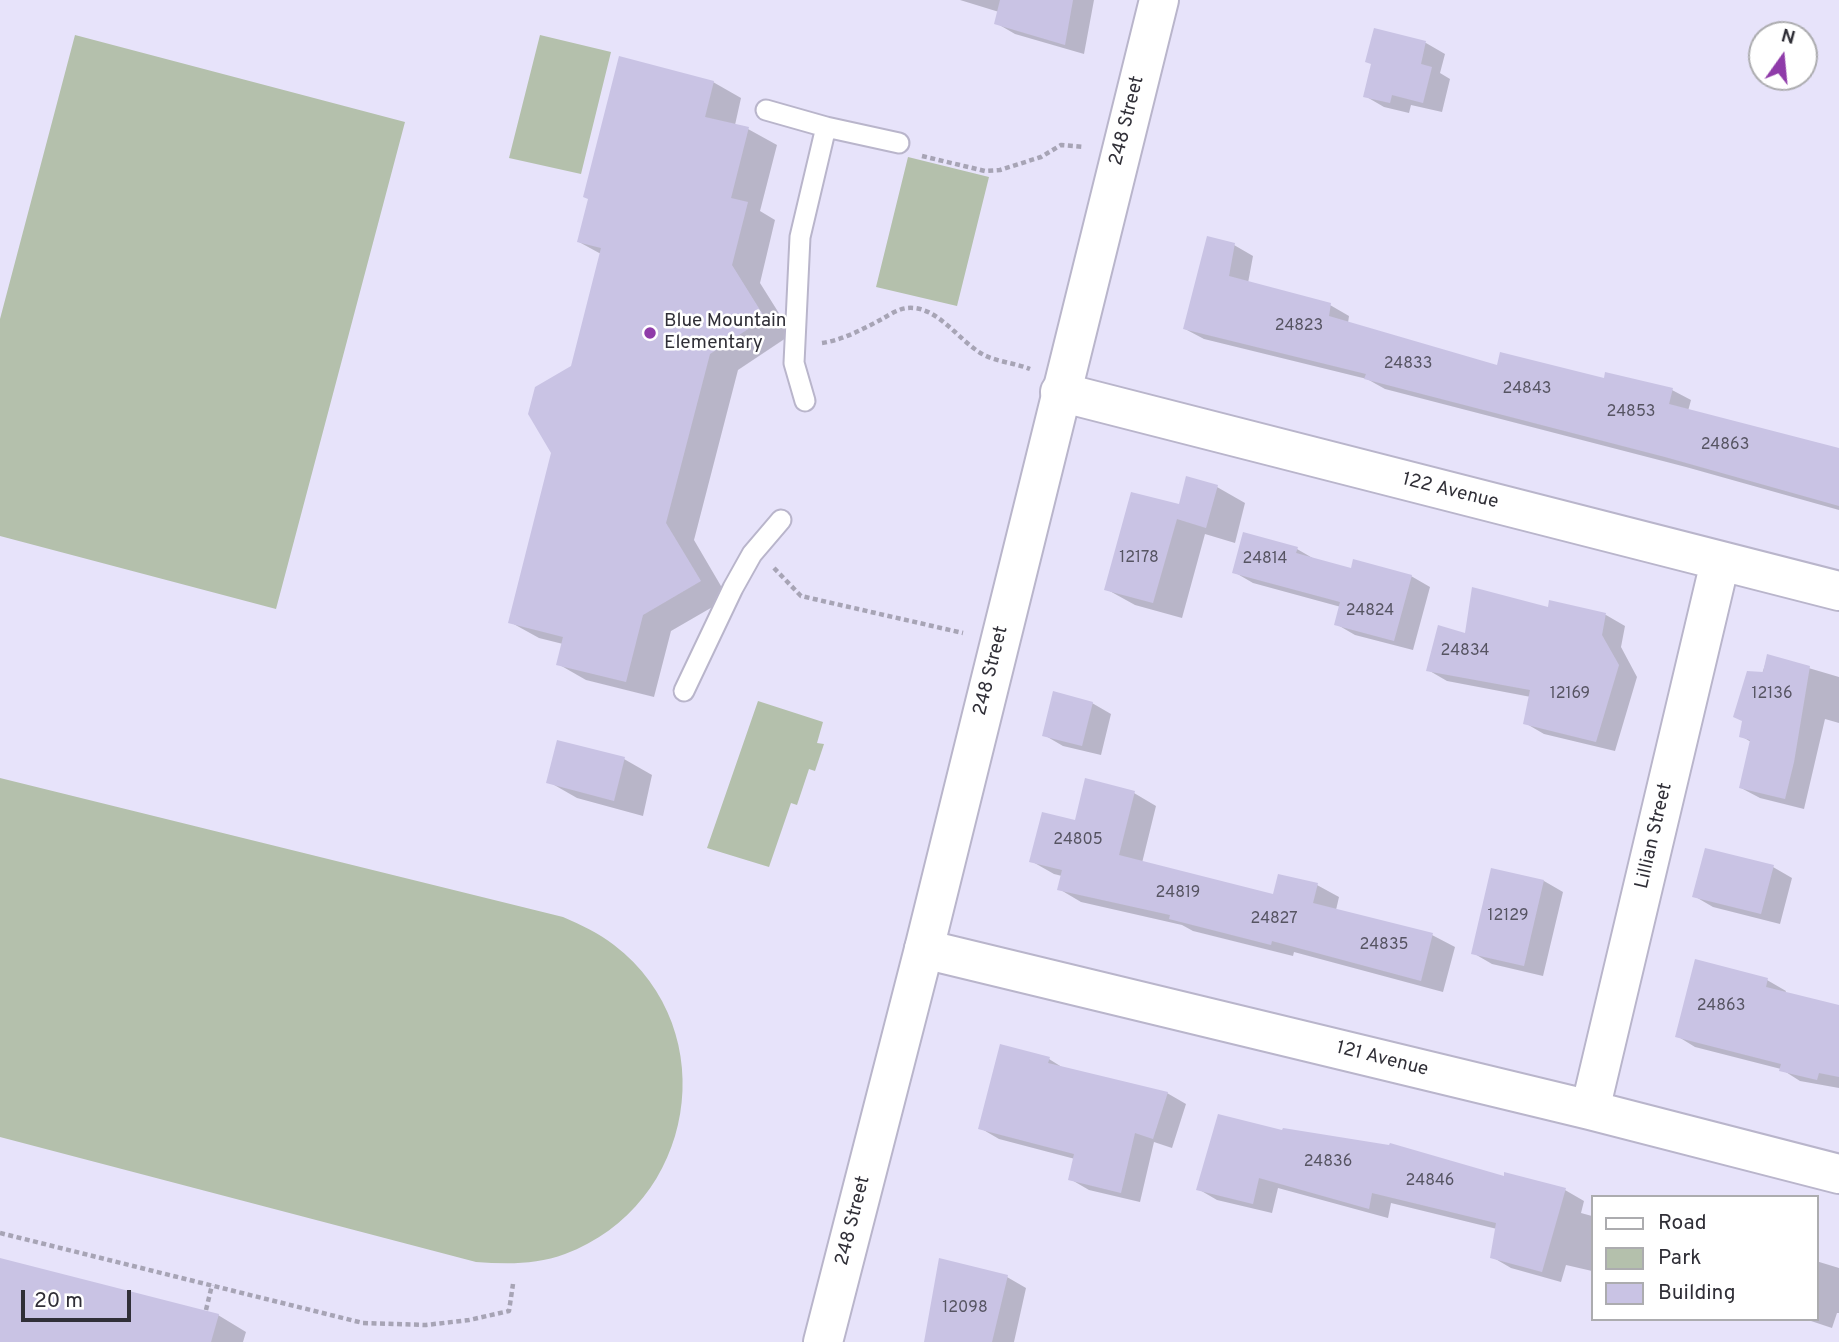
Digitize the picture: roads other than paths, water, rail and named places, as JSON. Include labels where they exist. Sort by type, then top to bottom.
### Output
[{"type":"street","name":"248 Street","points":[[823,1342],[924,949],[1046,380],[1159,0]]},
{"type":"street","name":"122 Avenue","points":[[1046,380],[1720,562],[1839,591]]},
{"type":"street","name":"Lillian Street","points":[[1590,1110],[1720,562]]},
{"type":"street","name":"121 Avenue","points":[[924,949],[1590,1110],[1839,1174]]},
{"type":"lane","points":[[766,110],[899,143]]},
{"type":"lane","points":[[805,401],[794,363],[800,237],[826,127]]},
{"type":"lane","points":[[684,691],[733,588],[757,550],[781,520]]},
{"type":"place","name":"Blue Mountain Elementary","points":[[650,333]]}]
